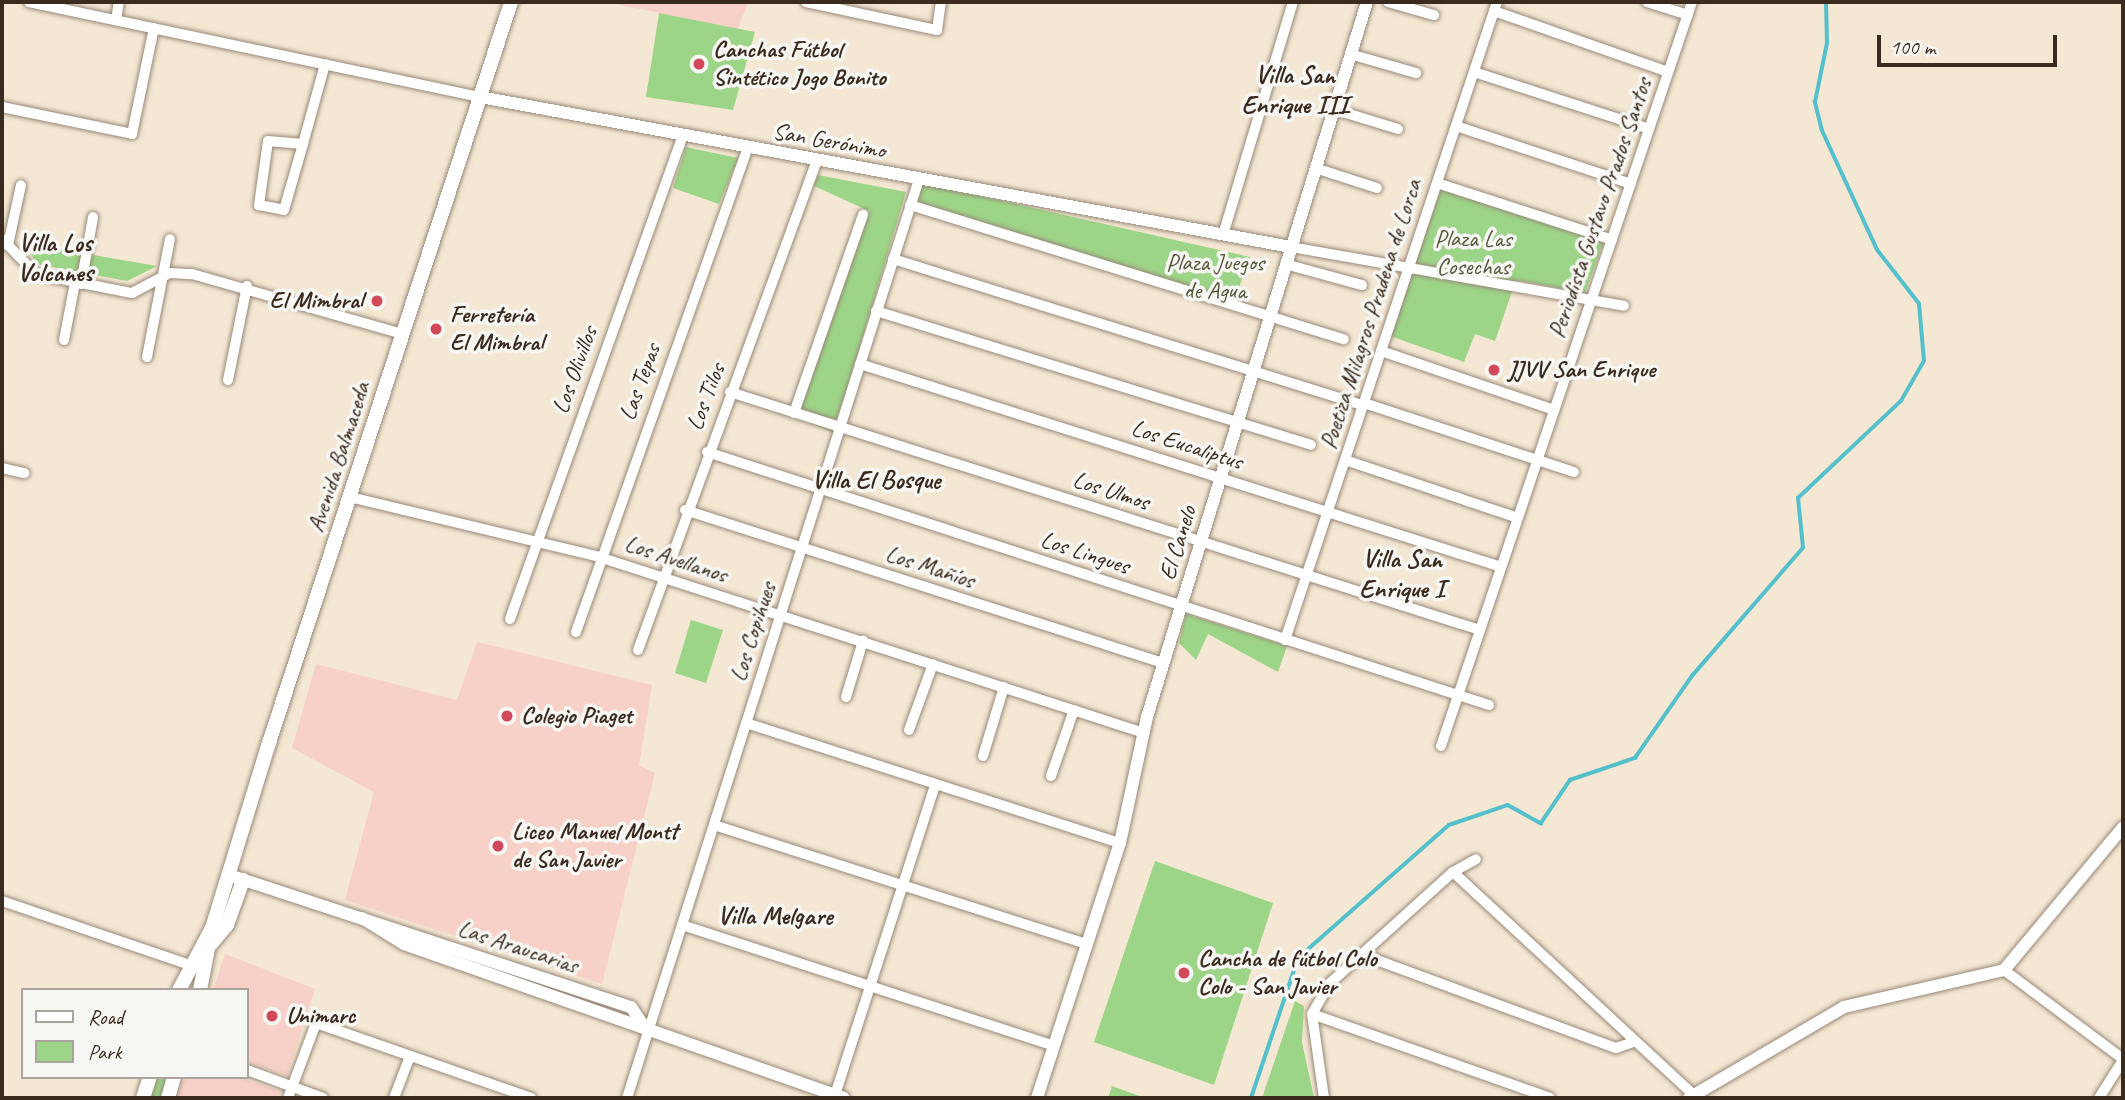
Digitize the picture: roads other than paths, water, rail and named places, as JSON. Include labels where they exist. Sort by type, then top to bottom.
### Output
[{"type":"main road","name":"Avenida Balmaceda","points":[[200,988],[212,928],[228,875],[511,2]]},
{"type":"main road","points":[[211,944],[227,925],[243,880]]},
{"type":"main road","name":"Avenida Balmaceda","points":[[180,988],[187,964],[212,928]]},
{"type":"main road","points":[[142,1098],[149,1079]]},
{"type":"main road","points":[[168,1098],[173,1079]]},
{"type":"street","name":"San Gerónimo","points":[[29,2],[480,97],[1624,306]]},
{"type":"street","points":[[116,20],[119,2]]},
{"type":"street","points":[[806,2],[937,30],[941,2]]},
{"type":"street","points":[[1223,234],[1293,2]]},
{"type":"street","name":"El Canelo","points":[[1037,1098],[1119,843],[1163,663],[1367,2]]},
{"type":"street","points":[[1388,2],[1434,15]]},
{"type":"street","points":[[1647,2],[1688,16]]},
{"type":"street","name":"Periodista Gustavo Prados Santos","points":[[1441,746],[1692,2]]},
{"type":"street","points":[[1496,6],[1668,72]]},
{"type":"street","name":"Poetiza Milagros Pradena de Lorca","points":[[1285,640],[1496,6]]},
{"type":"street","points":[[2,107],[132,134],[154,28]]},
{"type":"street","points":[[1350,54],[1416,73]]},
{"type":"street","points":[[303,144],[268,141],[259,205],[284,211],[303,144],[325,65]]},
{"type":"street","points":[[1474,72],[1649,129]]},
{"type":"street","points":[[1333,109],[1398,129]]},
{"type":"street","points":[[1456,126],[1631,184]]},
{"type":"street","name":"Los Olivillos","points":[[510,620],[536,540],[683,135]]},
{"type":"street","name":"Las Tepas","points":[[576,632],[600,557],[748,147]]},
{"type":"street","name":"Los Tilos","points":[[638,650],[685,510],[817,160]]},
{"type":"street","points":[[1315,168],[1377,188]]},
{"type":"street","name":"Los Copihues","points":[[627,1098],[919,179]]},
{"type":"street","points":[[1437,183],[1612,240]]},
{"type":"street","points":[[21,185],[5,242],[36,274],[132,293],[163,277],[192,274],[247,286],[402,334]]},
{"type":"street","points":[[910,205],[1344,339]]},
{"type":"street","points":[[794,413],[863,215]]},
{"type":"street","points":[[64,340],[93,217]]},
{"type":"street","points":[[147,357],[170,239]]},
{"type":"street","points":[[893,259],[1364,404],[1574,472]]},
{"type":"street","points":[[1285,264],[1362,285]]},
{"type":"street","points":[[228,380],[247,286]]},
{"type":"street","points":[[876,311],[1311,445]]},
{"type":"street","points":[[1381,351],[1554,410]]},
{"type":"street","name":"Los Eucaliptus","points":[[860,364],[1501,567]]},
{"type":"street","name":"Los Ulmos","points":[[730,392],[1480,630]]},
{"type":"street","name":"Los Lingues","points":[[707,452],[1489,705]]},
{"type":"street","points":[[1345,460],[1518,518]]},
{"type":"street","points":[[2,468],[24,474]]},
{"type":"street","name":"Los Avellanos","points":[[350,497],[600,557],[1144,733]]},
{"type":"street","name":"Los Mañíos","points":[[685,510],[1163,663]]},
{"type":"street","points":[[846,697],[863,641]]},
{"type":"street","points":[[909,730],[933,664]]},
{"type":"street","points":[[984,757],[1004,687]]},
{"type":"street","points":[[1051,776],[1074,710]]},
{"type":"street","points":[[746,723],[1119,843]]},
{"type":"street","points":[[839,1097],[869,988],[935,786]]},
{"type":"street","points":[[713,825],[1087,944]]},
{"type":"street","points":[[1453,872],[1692,1097],[1844,1007],[2004,970],[2123,827]]},
{"type":"street","points":[[1337,1098],[1325,1096],[1312,1014],[1329,984],[1453,872],[1476,859]]},
{"type":"street","name":"Las Araucarias","points":[[228,875],[631,1007],[648,1033]]},
{"type":"street","points":[[2,901],[187,964]]},
{"type":"street","name":"Las Araucarias","points":[[362,918],[404,944],[648,1033],[839,1097]]},
{"type":"street","points":[[682,925],[1054,1046]]},
{"type":"street","points":[[1363,955],[1616,1048],[1633,1042]]},
{"type":"street","points":[[2004,970],[2123,1059],[2099,1098]]},
{"type":"street","points":[[1312,1014],[1550,1098]]},
{"type":"street","points":[[289,1098],[316,1023],[531,1098]]},
{"type":"street","points":[[394,1098],[410,1056]]},
{"type":"street","points":[[248,1070],[323,1098]]},
{"type":"waterway","points":[[1251,1098],[1298,958],[1449,825],[1508,805],[1541,823],[1570,780],[1635,758],[1692,676],[1803,548],[1798,498],[1901,401],[1924,361],[1919,304],[1877,250],[1822,131],[1815,102],[1827,43],[1826,2]]},
{"type":"place","name":"Canchas Fútbol Sintético Jogo Bonito","points":[[699,64]]},
{"type":"place","name":"El Mimbral","points":[[377,301]]},
{"type":"place","name":"Ferretería El Mimbral","points":[[436,329]]},
{"type":"place","name":"JJVV San Enrique","points":[[1494,370]]},
{"type":"place","name":"Colegio Piaget","points":[[507,716]]},
{"type":"place","name":"Liceo Manuel Montt de San Javier","points":[[498,846]]},
{"type":"place","name":"Cancha de fútbol Colo Colo - San Javier","points":[[1184,973]]},
{"type":"place","name":"Unimarc","points":[[272,1016]]},
{"type":"district","name":"Villa San Enrique III","points":[[1295,90]]},
{"type":"district","name":"Villa Los Volcanes","points":[[55,258]]},
{"type":"district","name":"Villa El Bosque","points":[[876,480]]},
{"type":"district","name":"Villa San Enrique I","points":[[1402,574]]},
{"type":"district","name":"Villa Melgare","points":[[775,916]]},
{"type":"park label","name":"Plaza Las Cosechas","points":[[1473,253]]},
{"type":"park label","name":"Plaza Juegos de Agua","points":[[1215,277]]}]
